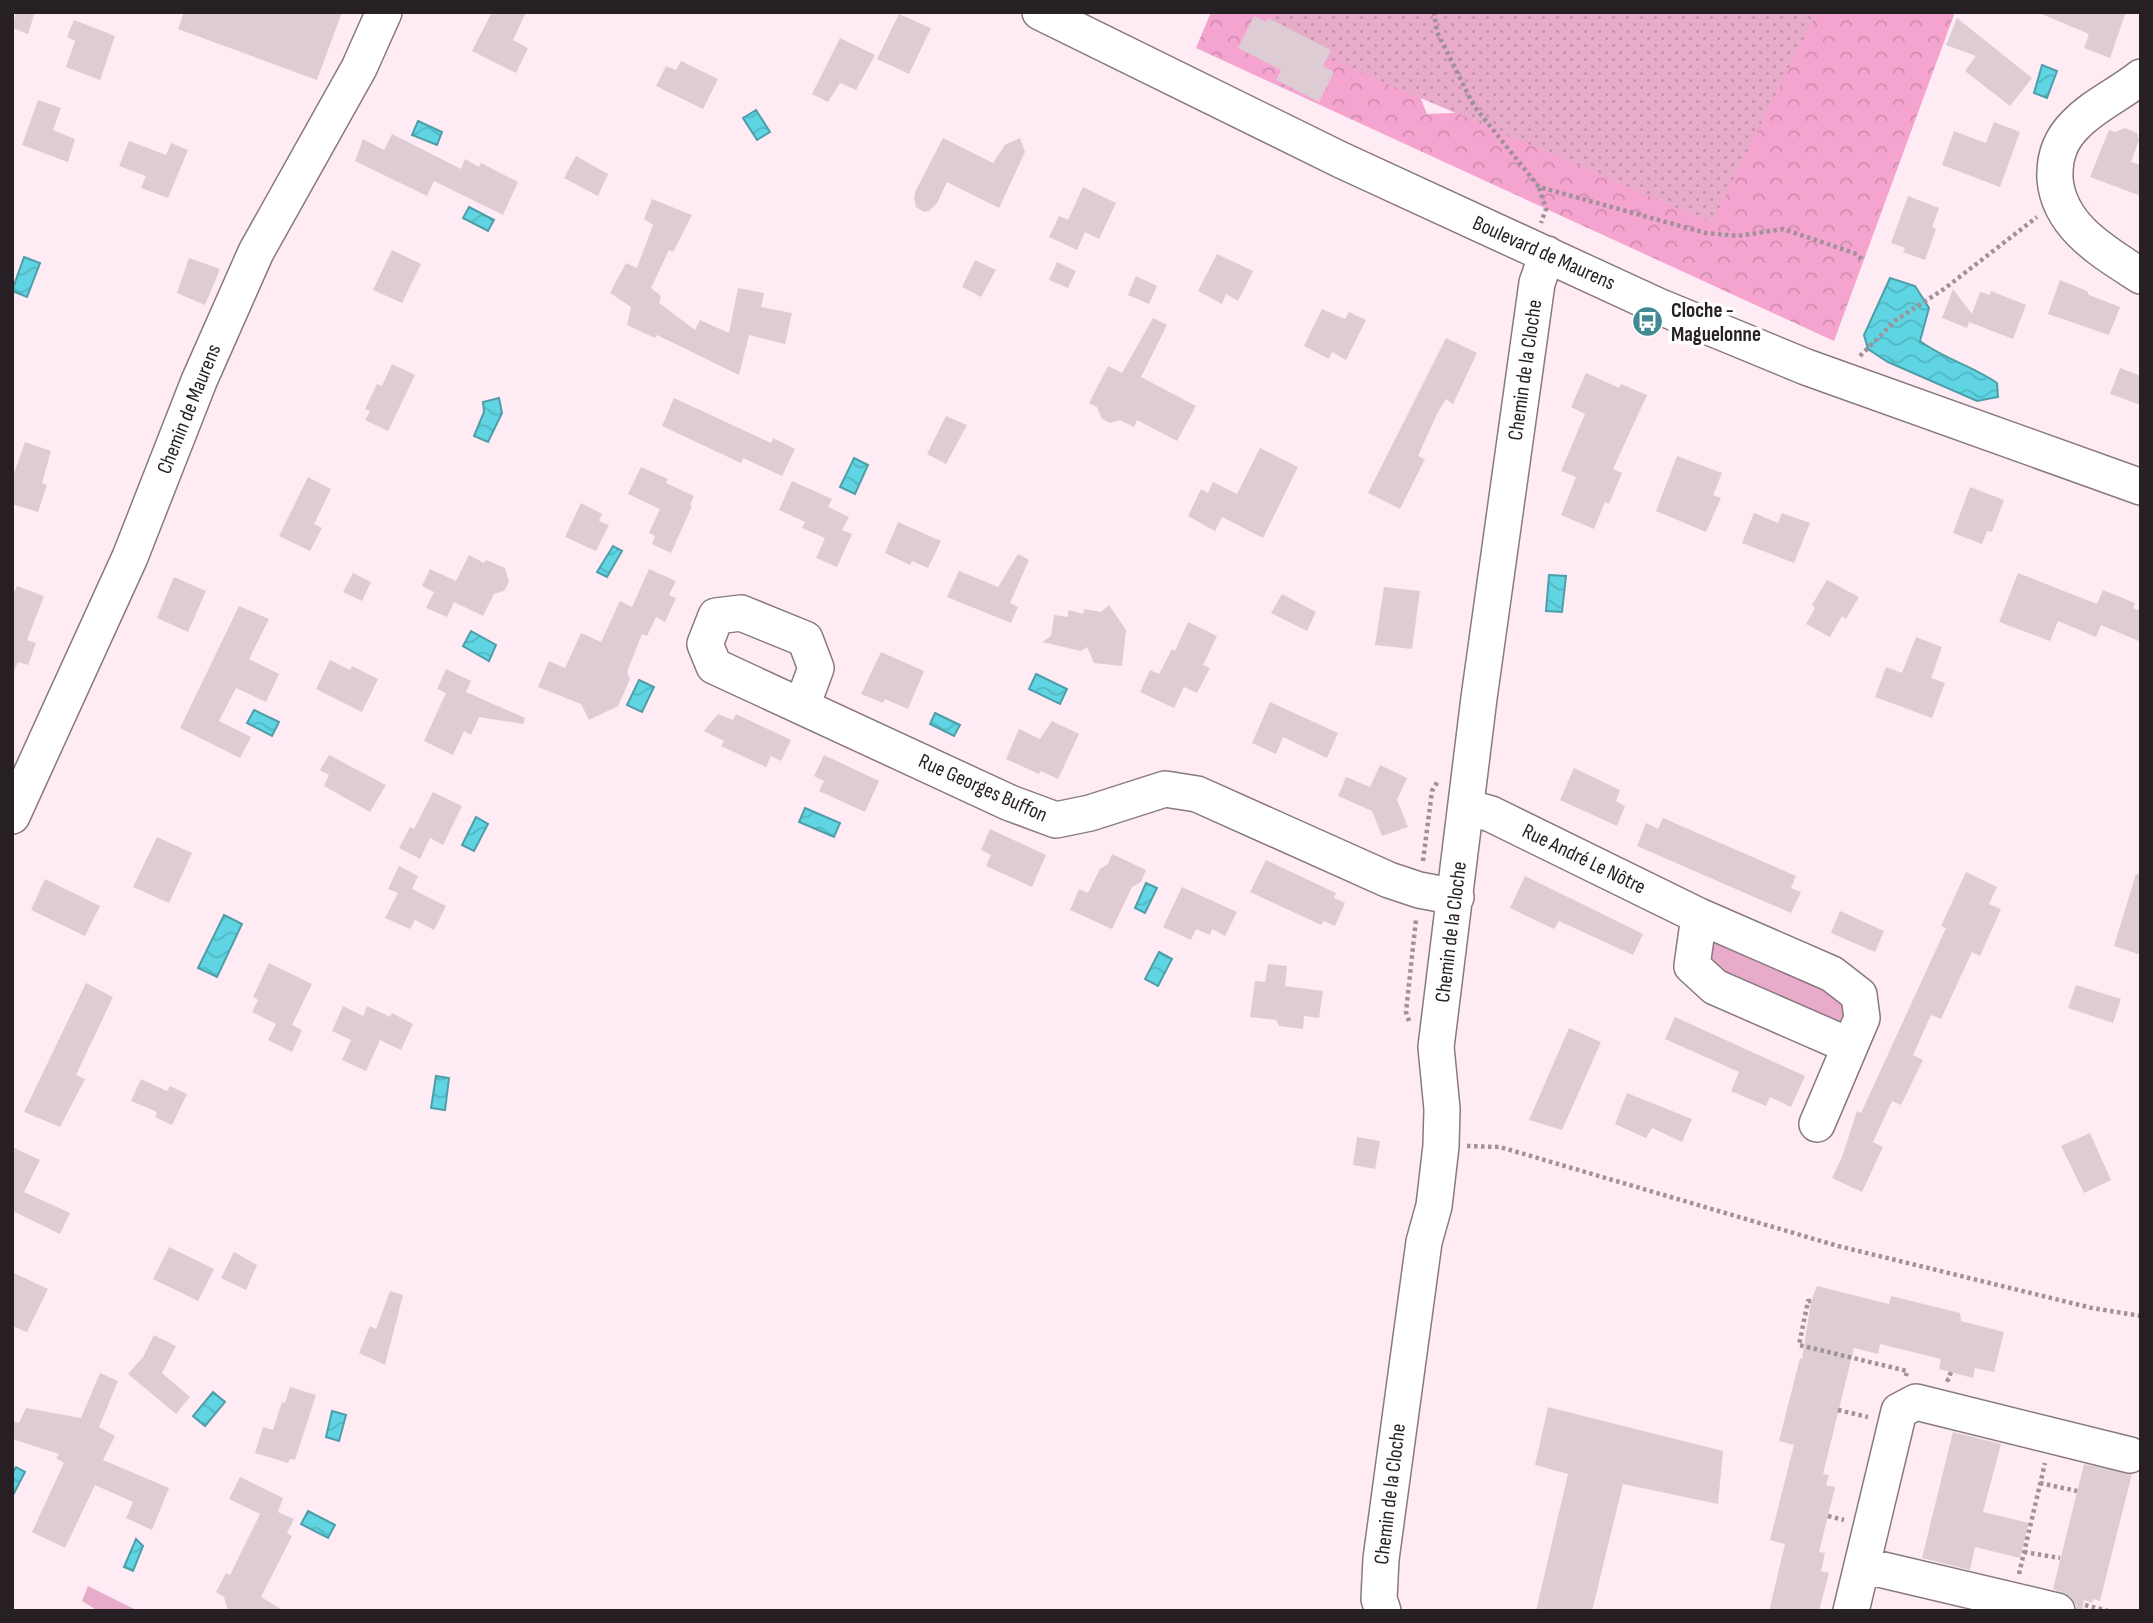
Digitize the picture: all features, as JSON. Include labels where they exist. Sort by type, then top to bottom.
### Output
[{"type":"street","name":"Chemin de Maurens","points":[[12,816],[130,557],[199,382],[256,252],[359,68],[384,12]]},
{"type":"street","name":"Boulevard de Maurens","points":[[1040,12],[1340,160],[1658,306],[1845,380],[2141,487]]},
{"type":"street","points":[[2141,77],[2072,127],[2059,147],[2055,168],[2064,212],[2075,226],[2098,248],[2141,276]]},
{"type":"street","name":"Chemin de la Cloche","points":[[1384,1611],[1379,1599],[1381,1559],[1424,1242],[1434,1206],[1441,1146],[1442,1109],[1436,1047],[1479,698],[1537,283],[1546,254]]},
{"type":"street","name":"Rue Georges Buffon","points":[[802,706],[816,667],[805,639],[741,613],[716,617],[705,644],[714,666],[1010,803],[1056,820],[1090,813],[1165,789],[1196,794],[1389,880],[1419,890],[1456,897]]},
{"type":"street","name":"Rue André Le Nôtre","points":[[1467,807],[1491,814],[1699,916],[1832,974],[1859,995],[1862,1018],[1817,1124]]},
{"type":"street","points":[[1699,916],[1692,967],[1714,986],[1850,1046]]},
{"type":"street","points":[[1851,1611],[1899,1411],[1916,1402],[2130,1455]]},
{"type":"street","points":[[1862,1565],[1939,1597],[2057,1611]]},
{"type":"path","points":[[1434,12],[1437,32],[1474,106],[1539,187],[1546,209]]},
{"type":"path","points":[[1539,187],[1706,233],[1738,236],[1783,229],[1857,254],[1863,261]]},
{"type":"path","points":[[1845,380],[1849,366],[1896,320],[1944,289],[2060,199]]},
{"type":"path","points":[[1459,1146],[1500,1147],[1838,1246],[2092,1308],[2141,1316]]},
{"type":"path","points":[[1811,1301],[1808,1301],[1799,1345],[1907,1371],[1899,1411]]},
{"type":"path","points":[[2019,1576],[2046,1458]]},
{"type":"path","points":[[2040,1483],[2077,1491]]},
{"type":"path","points":[[2024,1552],[2060,1559]]},
{"type":"shaded area","points":[[1274,12],[1817,12],[1712,223],[1276,36]]},
{"type":"shaded area","points":[[1720,939],[1847,992],[1847,1017],[1835,1026],[1717,973],[1705,961],[1708,949]]},
{"type":"shaded area","points":[[88,1586],[138,1611],[98,1611],[82,1601]]},
{"type":"green space","points":[[1211,12],[1386,12],[1427,114],[1507,111],[1568,12],[1955,12],[1834,341],[1196,48]]},
{"type":"water","points":[[2042,65],[2057,71],[2047,98],[2034,93]]},
{"type":"water","points":[[756,110],[770,132],[757,140],[743,118]]},
{"type":"water","points":[[418,121],[442,132],[437,145],[412,135]]},
{"type":"water","points":[[469,207],[494,220],[488,231],[463,218]]},
{"type":"water","points":[[24,257],[40,263],[27,297],[12,291]]},
{"type":"water","points":[[1890,278],[1915,286],[1929,308],[1920,341],[1997,383],[1998,397],[1977,401],[1888,362],[1868,349],[1864,335]]},
{"type":"water","points":[[499,398],[502,413],[488,442],[474,436],[484,412],[483,402]]},
{"type":"water","points":[[854,458],[868,465],[855,494],[840,487]]},
{"type":"water","points":[[613,546],[622,551],[607,577],[597,572]]},
{"type":"water","points":[[1549,575],[1566,576],[1562,612],[1546,611]]},
{"type":"water","points":[[471,631],[496,645],[489,661],[463,646]]},
{"type":"water","points":[[1036,674],[1067,689],[1060,704],[1029,689]]},
{"type":"water","points":[[639,680],[654,687],[642,712],[627,705]]},
{"type":"water","points":[[254,710],[279,722],[272,736],[247,723]]},
{"type":"water","points":[[935,713],[960,725],[954,736],[930,724]]},
{"type":"water","points":[[805,808],[840,823],[834,837],[799,822]]},
{"type":"water","points":[[476,817],[488,824],[474,851],[462,845]]},
{"type":"water","points":[[1146,883],[1157,888],[1145,913],[1135,908]]},
{"type":"water","points":[[224,915],[242,924],[217,977],[198,968]]},
{"type":"water","points":[[1159,952],[1172,959],[1158,986],[1145,979]]},
{"type":"water","points":[[436,1076],[449,1078],[445,1110],[431,1108]]},
{"type":"water","points":[[213,1392],[225,1402],[205,1426],[193,1416]]},
{"type":"water","points":[[332,1411],[346,1415],[339,1441],[326,1437]]},
{"type":"water","points":[[16,1467],[25,1472],[12,1497],[12,1474]]},
{"type":"water","points":[[308,1511],[335,1525],[328,1538],[301,1524]]},
{"type":"water","points":[[136,1539],[143,1546],[133,1571],[124,1567]]},
{"type":"building","points":[[16,12],[35,12],[28,34],[12,28]]},
{"type":"building","points":[[184,12],[342,12],[317,80],[178,29]]},
{"type":"building","points":[[492,12],[526,12],[513,40],[528,48],[516,73],[472,51]]},
{"type":"building","points":[[2037,12],[2126,12],[2110,58],[2084,48],[2089,34]]},
{"type":"building","points":[[899,14],[931,28],[909,74],[877,59]]},
{"type":"building","points":[[1254,16],[1266,22],[1268,18],[1331,50],[1323,66],[1334,72],[1319,102],[1276,80],[1281,70],[1238,48]]},
{"type":"building","points":[[1957,18],[2032,78],[2010,106],[1965,71],[1976,56],[1946,45]]},
{"type":"building","points":[[74,20],[115,36],[100,80],[66,67],[75,41],[67,37]]},
{"type":"building","points":[[840,38],[875,55],[856,90],[840,83],[828,102],[812,94]]},
{"type":"building","points":[[681,61],[718,79],[703,109],[656,86],[666,66],[676,70]]},
{"type":"building","points":[[38,100],[61,108],[53,130],[75,139],[68,162],[22,145]]},
{"type":"building","points":[[1994,122],[2020,132],[2000,187],[1942,165],[1954,131],[1986,143]]},
{"type":"building","points":[[2125,128],[2137,133],[2139,140],[2131,162],[2141,165],[2141,196],[2090,177],[2109,130],[2115,132]]},
{"type":"building","points":[[392,134],[461,169],[465,159],[479,167],[481,163],[518,182],[503,215],[434,181],[427,196],[355,161],[363,139],[384,150]]},
{"type":"building","points":[[943,138],[993,163],[1005,145],[1020,138],[1025,152],[999,208],[947,182],[937,203],[929,211],[924,212],[916,207],[916,190]]},
{"type":"building","points":[[129,141],[166,155],[171,143],[188,150],[168,198],[141,188],[146,176],[119,166]]},
{"type":"building","points":[[576,156],[608,174],[598,196],[564,178]]},
{"type":"building","points":[[1083,187],[1116,203],[1099,239],[1085,232],[1077,250],[1049,237],[1059,216],[1068,220]]},
{"type":"building","points":[[1908,196],[1939,208],[1932,227],[1936,229],[1925,260],[1903,252],[1905,248],[1891,243]]},
{"type":"building","points":[[652,199],[692,215],[673,252],[669,250],[651,288],[661,296],[659,303],[695,330],[700,320],[729,333],[738,288],[764,293],[761,307],[792,313],[785,344],[749,335],[739,375],[657,335],[655,338],[627,325],[631,307],[610,293],[626,263],[637,268],[653,225],[644,219]]},
{"type":"building","points":[[392,250],[421,264],[402,303],[373,290]]},
{"type":"building","points":[[1217,254],[1253,271],[1238,301],[1226,294],[1222,304],[1198,291]]},
{"type":"building","points":[[189,258],[220,269],[205,305],[177,293]]},
{"type":"building","points":[[975,260],[996,270],[981,297],[962,287]]},
{"type":"building","points":[[1057,262],[1076,271],[1068,288],[1049,280]]},
{"type":"building","points":[[1136,276],[1157,286],[1149,304],[1128,295]]},
{"type":"building","points":[[2060,280],[2120,307],[2109,335],[2048,314]]},
{"type":"building","points":[[1953,289],[1972,314],[1980,292],[1990,295],[1991,291],[2026,305],[2013,339],[1969,322],[1967,328],[1942,318]]},
{"type":"building","points":[[1322,309],[1345,319],[1349,312],[1366,320],[1346,360],[1332,352],[1329,359],[1304,346]]},
{"type":"building","points":[[1153,318],[1167,325],[1141,377],[1196,406],[1177,441],[1137,420],[1134,427],[1120,420],[1110,423],[1102,419],[1097,407],[1089,403],[1108,366],[1122,373]]},
{"type":"building","points":[[1446,338],[1477,353],[1453,404],[1446,399],[1437,414],[1418,456],[1425,459],[1400,509],[1368,493]]},
{"type":"building","points":[[392,364],[415,375],[388,431],[365,420],[370,411],[365,409],[377,384],[382,386]]},
{"type":"building","points":[[2120,368],[2141,376],[2141,405],[2110,394]]},
{"type":"building","points":[[1586,373],[1619,388],[1621,384],[1647,395],[1613,469],[1622,473],[1609,504],[1605,502],[1594,529],[1561,515],[1576,477],[1561,471],[1585,414],[1571,407]]},
{"type":"building","points":[[674,398],[771,443],[773,438],[795,449],[782,476],[743,458],[741,463],[662,426]]},
{"type":"building","points":[[946,416],[967,425],[946,464],[927,454]]},
{"type":"building","points":[[25,442],[51,451],[42,483],[47,485],[38,512],[12,504],[12,479]]},
{"type":"building","points":[[1260,448],[1298,467],[1263,538],[1222,517],[1215,531],[1188,516],[1201,489],[1208,493],[1213,482],[1237,494]]},
{"type":"building","points":[[1677,456],[1722,473],[1713,495],[1721,498],[1706,532],[1656,511]]},
{"type":"building","points":[[641,467],[668,479],[666,483],[694,496],[671,553],[652,544],[655,536],[649,533],[660,509],[628,494]]},
{"type":"building","points":[[308,477],[331,489],[314,524],[322,528],[310,551],[279,536]]},
{"type":"building","points":[[792,481],[832,499],[828,507],[849,517],[842,530],[852,534],[837,567],[816,558],[825,538],[802,528],[805,522],[779,510]]},
{"type":"building","points":[[1970,487],[2004,500],[1992,532],[1987,531],[1982,544],[1953,533]]},
{"type":"building","points":[[581,503],[602,514],[599,521],[609,525],[596,551],[565,537]]},
{"type":"building","points":[[1754,513],[1778,523],[1782,513],[1810,523],[1794,563],[1742,543]]},
{"type":"building","points":[[898,522],[941,541],[928,568],[912,561],[910,565],[885,553]]},
{"type":"building","points":[[1018,554],[1029,560],[1010,603],[1018,607],[1011,623],[947,597],[959,571],[998,587]]},
{"type":"building","points":[[469,555],[484,563],[486,560],[505,568],[509,582],[504,591],[494,594],[483,616],[454,602],[447,617],[426,608],[434,592],[422,586],[430,569],[456,581]]},
{"type":"building","points":[[649,569],[676,581],[669,595],[676,598],[665,622],[656,617],[647,636],[642,634],[627,672],[630,679],[618,706],[589,720],[581,704],[538,687],[549,661],[565,668],[581,633],[601,642],[620,601],[632,607]]},
{"type":"building","points":[[353,573],[371,582],[362,601],[343,592]]},
{"type":"building","points":[[2018,573],[2097,604],[2103,590],[2135,603],[2133,608],[2141,611],[2141,642],[2101,625],[2096,637],[2058,621],[2050,641],[1999,622]]},
{"type":"building","points":[[174,577],[206,591],[188,632],[157,618]]},
{"type":"building","points":[[1827,580],[1859,597],[1846,619],[1842,616],[1830,637],[1806,624],[1815,608],[1812,605]]},
{"type":"building","points":[[17,586],[44,596],[27,640],[36,643],[28,665],[18,662],[13,674],[12,597]]},
{"type":"building","points":[[1384,587],[1420,591],[1412,649],[1375,645]]},
{"type":"building","points":[[1282,594],[1316,612],[1307,631],[1271,613]]},
{"type":"building","points":[[1109,605],[1126,630],[1122,666],[1094,663],[1087,647],[1081,651],[1042,642],[1051,636],[1054,615],[1068,617],[1068,610],[1083,614],[1084,609],[1101,612]]},
{"type":"building","points":[[239,606],[269,619],[249,659],[279,674],[266,702],[236,688],[219,721],[251,737],[240,758],[180,728]]},
{"type":"building","points":[[1188,622],[1217,636],[1203,665],[1210,668],[1197,693],[1184,687],[1174,708],[1140,692],[1150,670],[1159,674],[1172,649],[1175,651]]},
{"type":"building","points":[[1916,637],[1942,647],[1931,678],[1945,683],[1932,718],[1875,697],[1886,667],[1902,673]]},
{"type":"building","points":[[881,652],[924,671],[908,709],[885,699],[883,703],[861,694]]},
{"type":"building","points":[[330,660],[350,670],[352,666],[378,679],[362,712],[316,689]]},
{"type":"building","points":[[446,669],[471,681],[466,692],[525,718],[523,724],[479,717],[471,735],[464,731],[453,755],[424,741],[446,693],[437,689]]},
{"type":"building","points":[[1270,702],[1338,733],[1327,758],[1283,737],[1276,754],[1252,743]]},
{"type":"building","points":[[718,714],[733,720],[736,714],[791,740],[781,761],[771,756],[766,767],[721,746],[724,741],[704,731]]},
{"type":"building","points":[[1052,721],[1079,734],[1058,779],[1041,771],[1039,774],[1006,759],[1019,729],[1040,739]]},
{"type":"building","points":[[329,755],[386,785],[370,812],[324,786],[329,775],[320,770]]},
{"type":"building","points":[[824,755],[879,781],[865,812],[819,791],[824,781],[814,776]]},
{"type":"building","points":[[1380,765],[1407,778],[1397,800],[1408,827],[1382,836],[1372,811],[1338,796],[1346,777],[1370,787]]},
{"type":"building","points":[[1574,768],[1620,790],[1616,801],[1625,806],[1617,826],[1560,800]]},
{"type":"building","points":[[433,792],[462,806],[443,845],[430,838],[420,859],[399,848],[410,827],[414,829]]},
{"type":"building","points":[[1663,818],[1796,876],[1791,888],[1801,892],[1791,913],[1637,846],[1646,823],[1658,829]]},
{"type":"building","points":[[990,829],[1046,855],[1032,887],[986,866],[991,855],[981,850]]},
{"type":"building","points":[[157,837],[192,853],[169,903],[133,887]]},
{"type":"building","points":[[1112,854],[1146,870],[1141,882],[1132,887],[1112,929],[1070,910],[1079,889],[1088,893],[1100,869],[1108,864]]},
{"type":"building","points":[[1266,860],[1336,893],[1334,898],[1345,903],[1335,926],[1324,921],[1321,925],[1250,892]]},
{"type":"building","points":[[399,866],[418,876],[412,889],[446,906],[434,930],[415,920],[410,929],[385,918],[398,893],[388,889]]},
{"type":"building","points":[[1966,872],[1997,887],[1989,904],[2001,909],[1980,956],[1972,952],[1941,1019],[1931,1015],[1913,1055],[1923,1060],[1901,1105],[1892,1101],[1873,1142],[1883,1147],[1862,1192],[1832,1178],[1857,1111],[1861,1113],[1946,928],[1941,926]]},
{"type":"building","points":[[2136,874],[2141,875],[2141,955],[2114,946]]},
{"type":"building","points":[[1525,876],[1643,934],[1633,955],[1559,921],[1554,929],[1510,908]]},
{"type":"building","points":[[45,879],[100,906],[85,936],[31,910]]},
{"type":"building","points":[[1182,887],[1237,912],[1225,936],[1212,929],[1210,935],[1196,929],[1191,940],[1163,927]]},
{"type":"building","points":[[1840,911],[1884,931],[1875,952],[1831,933]]},
{"type":"building","points":[[269,963],[312,984],[292,1025],[302,1030],[292,1052],[268,1040],[276,1024],[252,1012],[258,1000],[253,997]]},
{"type":"building","points":[[1268,964],[1287,966],[1285,986],[1323,991],[1319,1018],[1304,1016],[1303,1029],[1279,1026],[1276,1020],[1250,1017],[1255,981],[1265,982]]},
{"type":"building","points":[[86,983],[113,997],[76,1075],[85,1079],[60,1127],[24,1112]]},
{"type":"building","points":[[2076,985],[2121,999],[2113,1023],[2068,1008]]},
{"type":"building","points":[[343,1006],[363,1016],[367,1006],[390,1017],[392,1013],[413,1024],[401,1050],[380,1040],[366,1071],[342,1060],[351,1040],[332,1031]]},
{"type":"building","points":[[1675,1017],[1805,1076],[1791,1107],[1770,1097],[1766,1106],[1731,1091],[1739,1072],[1665,1039]]},
{"type":"building","points":[[1569,1028],[1601,1042],[1562,1130],[1529,1120]]},
{"type":"building","points":[[141,1079],[167,1091],[170,1086],[187,1094],[172,1125],[155,1117],[157,1112],[131,1101]]},
{"type":"building","points":[[1627,1093],[1692,1119],[1682,1142],[1652,1128],[1646,1138],[1615,1124]]},
{"type":"building","points":[[2090,1133],[2111,1180],[2084,1193],[2061,1146]]},
{"type":"building","points":[[1357,1137],[1380,1141],[1375,1169],[1353,1165]]},
{"type":"building","points":[[12,1147],[40,1160],[24,1192],[70,1213],[60,1234],[15,1212],[12,1217]]},
{"type":"building","points":[[169,1247],[214,1269],[198,1301],[153,1279]]},
{"type":"building","points":[[234,1252],[257,1265],[246,1290],[221,1278]]},
{"type":"building","points":[[12,1272],[48,1289],[27,1332],[12,1326]]},
{"type":"building","points":[[1817,1286],[1889,1304],[1891,1296],[1960,1313],[1961,1321],[2004,1332],[1994,1372],[1975,1368],[1973,1378],[1939,1369],[1941,1359],[1880,1344],[1878,1354],[1854,1348],[1823,1474],[1829,1475],[1826,1485],[1835,1487],[1819,1552],[1825,1553],[1821,1571],[1829,1573],[1819,1611],[1769,1611],[1785,1544],[1770,1540],[1794,1445],[1779,1441],[1800,1358],[1802,1359],[1811,1301]]},
{"type":"building","points":[[390,1291],[403,1295],[385,1365],[359,1353],[370,1326],[376,1329]]},
{"type":"building","points":[[154,1335],[176,1346],[162,1373],[190,1397],[176,1414],[128,1374],[143,1357]]},
{"type":"building","points":[[100,1373],[118,1381],[99,1427],[115,1436],[103,1460],[169,1488],[152,1530],[126,1518],[133,1502],[95,1485],[65,1548],[32,1532],[64,1463],[56,1458],[59,1454],[12,1439],[12,1421],[19,1423],[26,1408],[81,1418]]},
{"type":"building","points":[[290,1387],[316,1395],[295,1460],[290,1459],[288,1463],[255,1453],[263,1427],[273,1430]]},
{"type":"building","points":[[1548,1407],[1723,1451],[1718,1504],[1623,1484],[1592,1611],[1536,1611],[1568,1474],[1535,1465]]},
{"type":"building","points":[[1953,1432],[2001,1444],[1983,1512],[2029,1523],[2020,1558],[1975,1547],[1970,1570],[1922,1558]]},
{"type":"building","points":[[2084,1464],[2132,1474],[2100,1601],[2093,1599],[2092,1603],[2084,1600],[2082,1611],[2077,1611],[2070,1596],[2053,1589]]},
{"type":"building","points":[[240,1477],[283,1498],[278,1512],[294,1519],[287,1533],[292,1536],[261,1597],[284,1611],[228,1611],[224,1597],[216,1592],[226,1573],[230,1575],[260,1514],[229,1499]]},
{"type":"place","name":"Cloche - Maguelonne","points":[[1648,322]]}]
